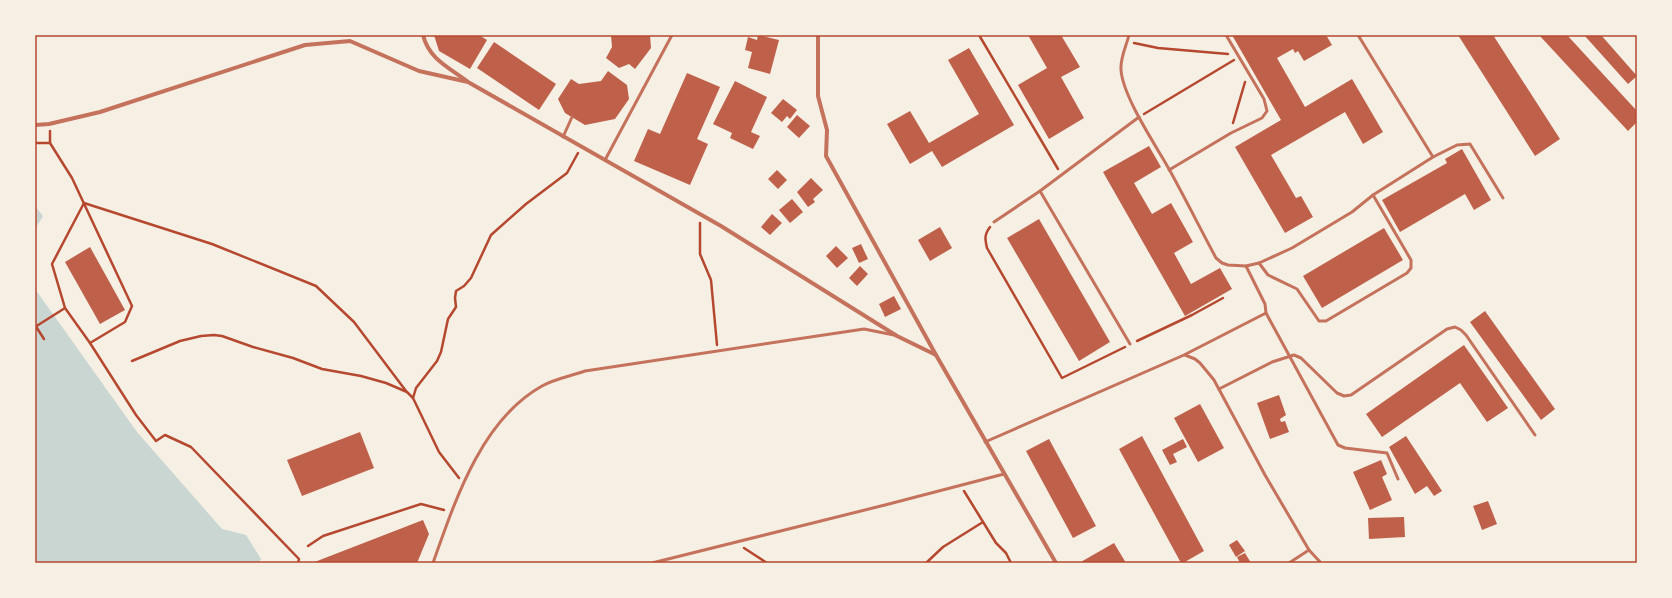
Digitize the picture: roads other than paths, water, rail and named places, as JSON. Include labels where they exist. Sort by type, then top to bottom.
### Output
[{"type":"street","points":[[422,35],[426,47],[432,55],[468,82],[700,214],[897,336],[936,355]]},
{"type":"street","points":[[818,35],[818,96],[827,130],[826,156],[985,442],[1056,563]]},
{"type":"street","points":[[35,125],[49,124],[100,112],[305,45],[350,41],[419,71],[468,82]]},
{"type":"lane","points":[[605,160],[672,35]]},
{"type":"lane","points":[[1129,35],[1120,70],[1122,80],[1139,117],[1216,258],[1222,263],[1228,265],[1246,266],[1259,263],[1292,248],[1352,212],[1373,195],[1433,157],[1457,145],[1470,144],[1502,198]]},
{"type":"lane","points":[[1169,170],[1231,133],[1262,118],[1267,111],[1264,99],[1226,35]]},
{"type":"lane","points":[[1358,35],[1433,157]]},
{"type":"lane","points":[[563,137],[572,117]]},
{"type":"lane","points":[[994,222],[1062,176],[1139,117]]},
{"type":"lane","points":[[1040,191],[1130,344]]},
{"type":"lane","points":[[1259,263],[1268,275],[1297,289],[1319,321],[1326,321],[1407,273],[1411,268],[1411,260],[1373,195]]},
{"type":"lane","points":[[1246,266],[1265,304],[1266,313],[1338,445],[1345,448],[1387,453],[1398,479]]},
{"type":"lane","points":[[985,442],[1184,355],[1266,313]]},
{"type":"lane","points":[[1219,390],[1272,362],[1289,355],[1298,356],[1337,393],[1344,396],[1351,395],[1447,329],[1456,327],[1466,335],[1535,435]]},
{"type":"lane","points":[[433,563],[463,483],[492,432],[513,407],[542,385],[585,371],[864,329],[897,336]]},
{"type":"lane","points":[[1184,355],[1195,359],[1200,363],[1214,380],[1264,474],[1309,550],[1321,563]]},
{"type":"lane","points":[[652,563],[1004,474]]},
{"type":"lane","points":[[1289,563],[1309,550]]}]
